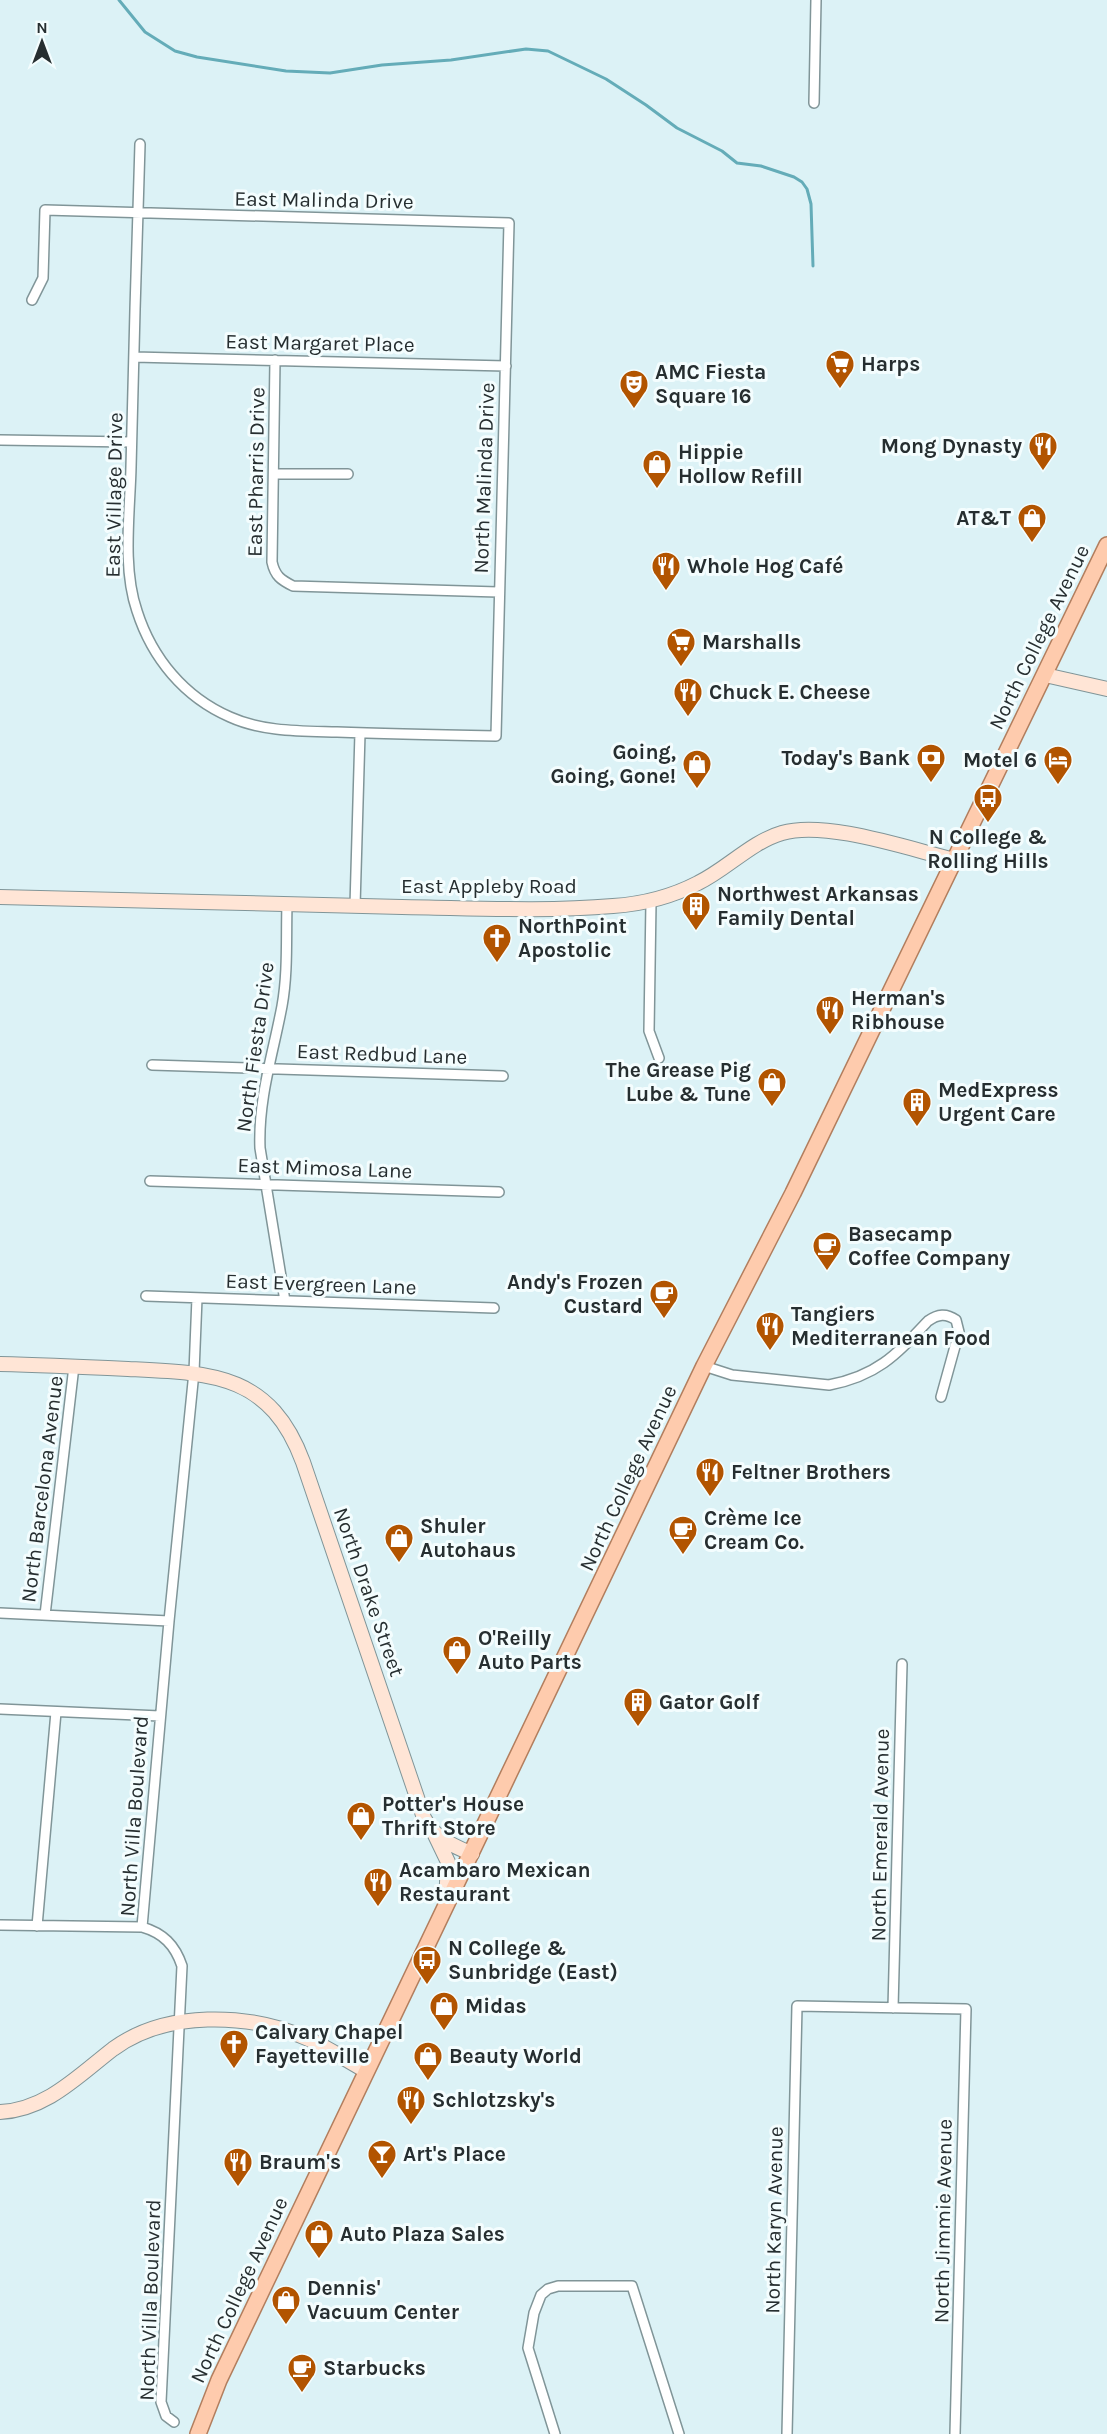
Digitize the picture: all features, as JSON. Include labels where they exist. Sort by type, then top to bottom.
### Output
[{"type":"main road","name":"North College Avenue","points":[[198,2434],[219,2379],[704,1366],[794,1193],[1107,545]]},
{"type":"street","points":[[814,103],[816,0]]},
{"type":"street","name":"East Village Drive","points":[[140,144],[129,560],[132,593],[144,632],[167,669],[198,700],[230,718],[246,723],[284,730],[496,736]]},
{"type":"street","name":"East Malinda Drive","points":[[32,300],[43,278],[45,210],[509,223]]},
{"type":"street","name":"North Malinda Drive","points":[[496,736],[509,223]]},
{"type":"street","name":"East Margaret Place","points":[[135,357],[506,366]]},
{"type":"street","name":"East Pharris Drive","points":[[275,360],[272,562],[281,580],[294,586],[498,592]]},
{"type":"street","points":[[0,440],[132,442]]},
{"type":"street","points":[[274,474],[348,474]]},
{"type":"street","points":[[1045,675],[1107,689]]},
{"type":"street","points":[[356,906],[360,733]]},
{"type":"street","name":"East Appleby Road","points":[[0,897],[580,909],[651,902],[699,883],[772,836],[795,830],[839,831],[954,860]]},
{"type":"street","points":[[651,902],[649,1031],[659,1058]]},
{"type":"street","name":"North Fiesta Drive","points":[[285,1301],[260,1148],[259,1116],[284,992],[287,904]]},
{"type":"street","name":"East Redbud Lane","points":[[152,1065],[502,1076]]},
{"type":"street","name":"East Mimosa Lane","points":[[150,1181],[499,1192]]},
{"type":"street","name":"East Evergreen Lane","points":[[146,1296],[494,1308]]},
{"type":"street","name":"North Villa Boulevard","points":[[174,2422],[166,2416],[161,2402],[182,1974],[179,1957],[168,1940],[161,1934],[142,1927],[194,1372],[197,1298]]},
{"type":"street","points":[[704,1366],[732,1375],[829,1384],[844,1382],[872,1371],[893,1358],[928,1321],[935,1316],[943,1315],[956,1320],[959,1332],[941,1397]]},
{"type":"street","name":"North Drake Street","points":[[0,1364],[194,1372],[225,1379],[250,1391],[278,1414],[291,1435],[307,1473],[424,1818],[448,1862],[445,1910]]},
{"type":"street","name":"North Barcelona Avenue","points":[[45,1615],[74,1366]]},
{"type":"street","points":[[0,1613],[169,1621]]},
{"type":"street","name":"North Emerald Avenue","points":[[893,2008],[902,1664]]},
{"type":"street","points":[[0,1710],[160,1716]]},
{"type":"street","points":[[37,1926],[56,1712]]},
{"type":"street","points":[[434,1834],[472,1854]]},
{"type":"street","points":[[0,1925],[142,1927]]},
{"type":"street","name":"North Karyn Avenue","points":[[787,2434],[797,2006],[893,2008]]},
{"type":"street","name":"North Jimmie Avenue","points":[[893,2008],[966,2009],[955,2434]]},
{"type":"street","points":[[0,2112],[37,2105],[57,2093],[124,2042],[150,2030],[215,2020],[264,2025],[306,2038],[366,2071]]},
{"type":"street","points":[[555,2434],[528,2348],[534,2313],[541,2295],[548,2289],[558,2286],[632,2286],[679,2434]]},
{"type":"waterway","points":[[119,0],[145,32],[175,51],[197,57],[286,71],[330,73],[382,65],[451,60],[526,49],[548,51],[606,79],[677,128],[722,151],[737,163],[761,166],[802,182],[807,189],[811,204],[813,266]]},
{"type":"place","name":"Harps","points":[[840,390]]},
{"type":"place","name":"AMC Fiesta Square 16","points":[[634,410]]},
{"type":"place","name":"Mong Dynasty","points":[[1043,472]]},
{"type":"place","name":"Hippie Hollow Refill","points":[[657,490]]},
{"type":"place","name":"AT&T","points":[[1032,544]]},
{"type":"place","name":"Whole Hog Café","points":[[666,592]]},
{"type":"place","name":"Marshalls","points":[[681,668]]},
{"type":"place","name":"Chuck E. Cheese","points":[[688,718]]},
{"type":"place","name":"Today's Bank","points":[[931,784]]},
{"type":"place","name":"Motel 6","points":[[1058,786]]},
{"type":"place","name":"Going, Going, Gone!","points":[[697,790]]},
{"type":"place","name":"N College & Rolling Hills","points":[[988,824]]},
{"type":"place","name":"Northwest Arkansas Family Dental","points":[[696,932]]},
{"type":"place","name":"NorthPoint Apostolic","points":[[497,964]]},
{"type":"place","name":"Herman's Ribhouse","points":[[830,1036]]},
{"type":"place","name":"The Grease Pig Lube & Tune","points":[[772,1108]]},
{"type":"place","name":"MedExpress Urgent Care","points":[[917,1128]]},
{"type":"place","name":"Basecamp Coffee Company","points":[[827,1272]]},
{"type":"place","name":"Andy's Frozen Custard","points":[[664,1320]]},
{"type":"place","name":"Tangiers Mediterranean Food","points":[[770,1352]]},
{"type":"place","name":"Feltner Brothers","points":[[710,1498]]},
{"type":"place","name":"Crème Ice Cream Co.","points":[[683,1556]]},
{"type":"place","name":"Shuler Autohaus","points":[[399,1564]]},
{"type":"place","name":"O'Reilly Auto Parts","points":[[457,1676]]},
{"type":"place","name":"Gator Golf","points":[[638,1728]]},
{"type":"place","name":"Potter's House Thrift Store","points":[[361,1842]]},
{"type":"place","name":"Acambaro Mexican Restaurant","points":[[378,1908]]},
{"type":"place","name":"N College & Sunbridge (East)","points":[[427,1986]]},
{"type":"place","name":"Midas","points":[[444,2032]]},
{"type":"place","name":"Calvary Chapel Fayetteville","points":[[234,2070]]},
{"type":"place","name":"Beauty World","points":[[428,2082]]},
{"type":"place","name":"Schlotzsky's","points":[[411,2126]]},
{"type":"place","name":"Art's Place","points":[[382,2180]]},
{"type":"place","name":"Braum's","points":[[238,2188]]},
{"type":"place","name":"Auto Plaza Sales","points":[[319,2260]]},
{"type":"place","name":"Dennis' Vacuum Center","points":[[286,2326]]},
{"type":"place","name":"Starbucks","points":[[302,2394]]}]
